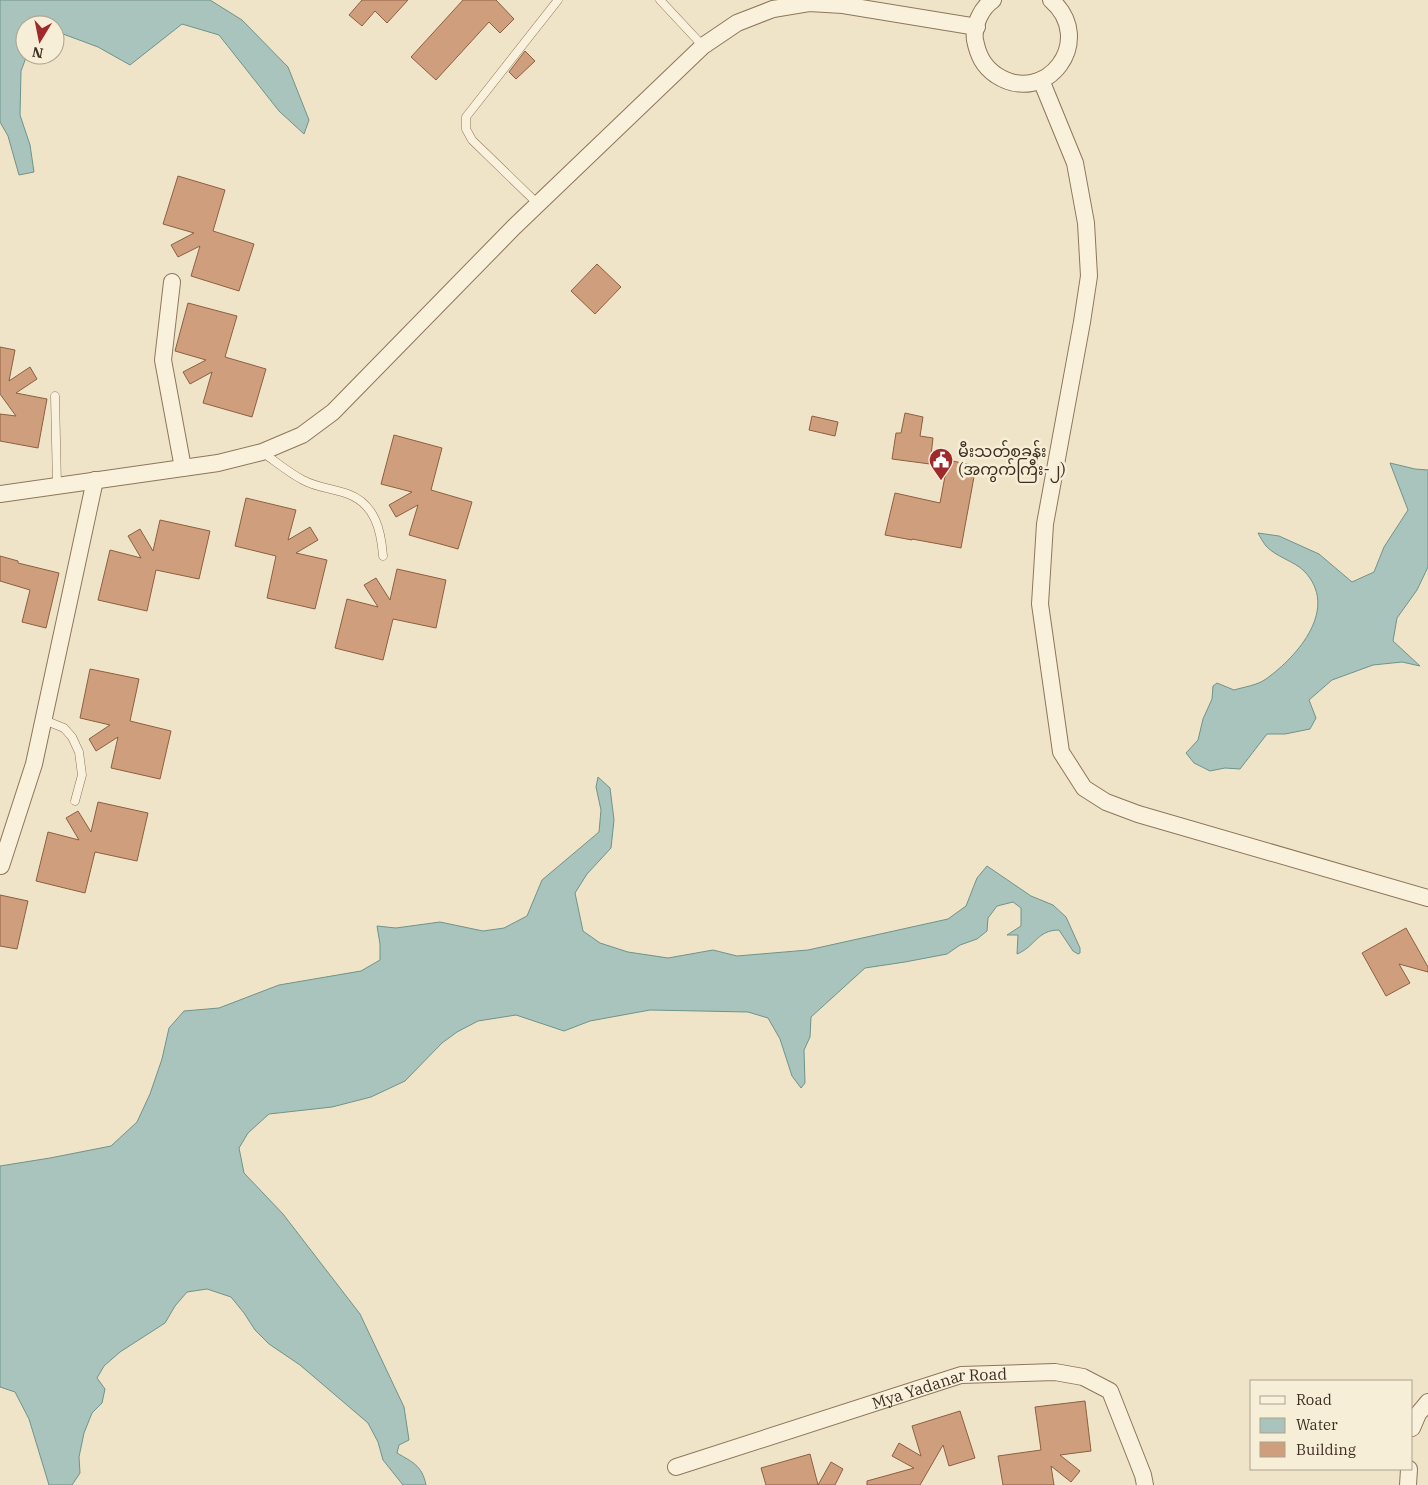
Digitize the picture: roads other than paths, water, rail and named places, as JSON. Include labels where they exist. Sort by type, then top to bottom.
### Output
[{"type":"street","points":[[993,0],[979,16],[975,35],[977,52],[987,68],[1006,82],[1025,84],[1046,78],[1057,69],[1068,52],[1070,30],[1061,3]]},
{"type":"street","points":[[0,494],[218,463],[262,452],[302,435],[333,412],[538,204],[703,46],[737,23],[773,9],[809,4],[843,5],[977,27]]},
{"type":"street","points":[[1041,80],[1074,163],[1086,223],[1089,276],[1045,524],[1041,586],[1040,604],[1061,752],[1084,788],[1106,802],[1138,814],[1428,898]]},
{"type":"street","points":[[172,282],[163,360],[183,468]]},
{"type":"street","points":[[1,866],[34,764],[95,480]]},
{"type":"street","name":"Mya Yadanar Road","points":[[676,1467],[961,1375],[1055,1372],[1082,1377],[1110,1391],[1143,1475],[1145,1485]]},
{"type":"street","points":[[1413,1426],[1418,1414],[1428,1402]]},
{"type":"street","points":[[1408,1485],[1409,1470]]},
{"type":"lane","points":[[538,204],[472,140],[466,129],[466,117],[558,0]]},
{"type":"lane","points":[[660,0],[703,46]]},
{"type":"lane","points":[[55,396],[57,485]]},
{"type":"lane","points":[[262,452],[303,480],[348,494],[364,503],[375,517],[382,537],[383,556]]},
{"type":"lane","points":[[44,720],[64,728],[72,737],[79,752],[82,775],[75,801]]},
{"type":"water","points":[[0,0],[210,0],[242,20],[288,67],[309,120],[304,134],[279,111],[219,35],[182,24],[130,65],[98,47],[65,35],[65,15],[15,15],[15,65],[23,65],[21,71],[20,115],[30,145],[34,172],[19,175],[8,136],[0,122]]},
{"type":"water","points":[[1390,463],[1428,470],[1428,567],[1417,590],[1397,618],[1393,641],[1420,666],[1402,662],[1373,665],[1332,680],[1309,700],[1316,718],[1310,729],[1285,734],[1267,734],[1240,769],[1225,768],[1210,771],[1194,763],[1186,753],[1198,740],[1203,719],[1212,699],[1213,686],[1217,683],[1234,690],[1266,679],[1290,658],[1302,644],[1316,615],[1318,600],[1314,585],[1304,571],[1270,550],[1258,533],[1279,536],[1319,554],[1352,582],[1374,572],[1384,547],[1408,510]]},
{"type":"water","points":[[598,777],[610,788],[614,820],[611,848],[587,874],[575,893],[583,931],[600,943],[628,952],[668,958],[713,950],[737,956],[808,950],[948,919],[966,906],[977,878],[987,866],[1031,896],[1053,905],[1066,917],[1080,948],[1080,953],[1078,954],[1073,951],[1059,930],[1046,933],[1017,954],[1018,935],[1007,935],[1021,926],[1021,908],[1013,902],[997,906],[988,918],[987,931],[977,939],[960,945],[947,954],[865,968],[811,1017],[810,1037],[804,1050],[805,1083],[801,1088],[792,1076],[780,1039],[768,1018],[748,1012],[650,1010],[590,1021],[564,1031],[516,1015],[478,1021],[457,1032],[442,1043],[405,1081],[371,1097],[332,1107],[269,1114],[248,1133],[239,1148],[244,1173],[283,1214],[360,1314],[404,1407],[409,1440],[399,1445],[397,1453],[419,1468],[426,1485],[403,1485],[383,1460],[378,1442],[368,1423],[300,1365],[269,1344],[255,1330],[231,1297],[207,1289],[187,1292],[175,1306],[165,1323],[120,1352],[104,1366],[97,1378],[105,1389],[102,1403],[92,1413],[84,1433],[79,1457],[80,1473],[72,1485],[49,1485],[29,1419],[15,1392],[0,1387],[0,1166],[111,1146],[137,1122],[150,1094],[162,1059],[169,1028],[184,1011],[219,1008],[279,985],[361,971],[380,960],[377,926],[396,928],[440,922],[483,931],[504,928],[527,916],[542,880],[599,832],[601,810],[596,787]]},
{"type":"place","name":"မီးသတ်စခန်း (အကွက်ကြီး-၂)","points":[[941,481]]}]
